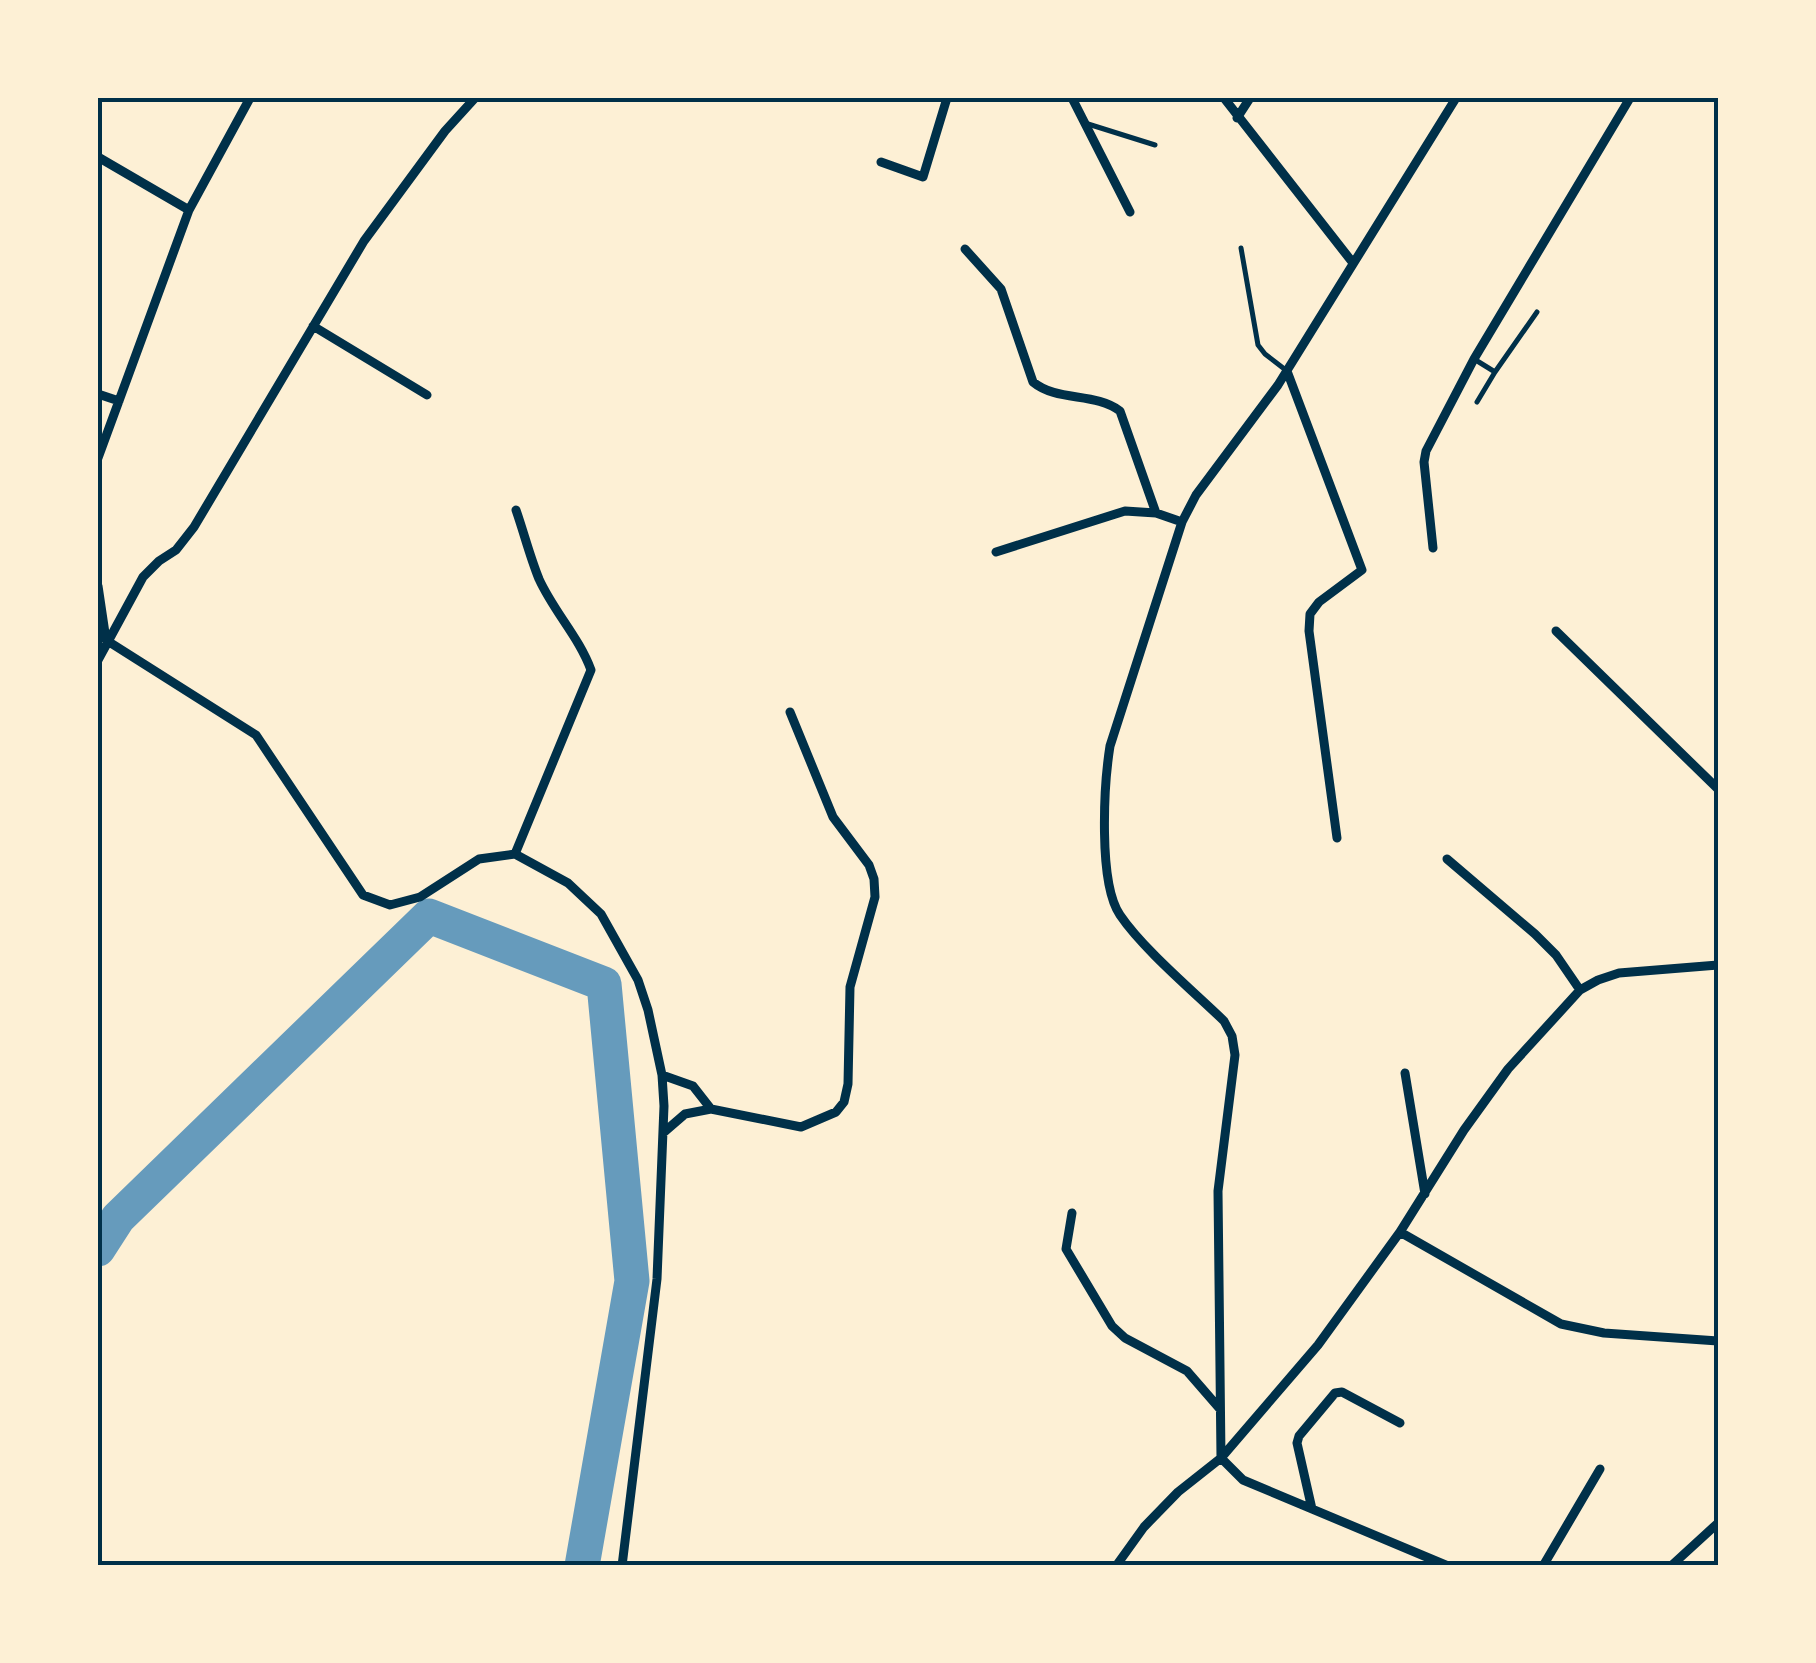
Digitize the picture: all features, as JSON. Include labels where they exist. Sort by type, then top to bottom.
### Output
[{"type":"street","points":[[98,458],[188,210],[250,98]]},
{"type":"street","points":[[98,660],[143,578],[176,550],[194,527],[364,241],[445,131],[476,98]]},
{"type":"street","points":[[880,162],[923,177],[947,98]]},
{"type":"street","points":[[1072,98],[1130,212]]},
{"type":"street","points":[[1224,98],[1353,263]]},
{"type":"street","points":[[1237,118],[1250,98]]},
{"type":"street","points":[[1448,1566],[1243,1480],[1221,1458],[1218,1191],[1236,1055],[1224,1021],[1117,912],[1108,874],[1104,783],[1110,746],[1182,522],[1196,496],[1287,371],[1456,98]]},
{"type":"street","points":[[1434,548],[1426,451],[1474,359],[1630,98]]},
{"type":"street","points":[[98,157],[188,210]]},
{"type":"street","points":[[965,249],[1001,290],[1033,382],[1045,390],[1106,403],[1120,411],[1156,513]]},
{"type":"street","points":[[313,326],[427,395]]},
{"type":"street","points":[[1287,371],[1362,570],[1319,602],[1310,614],[1309,631],[1337,838]]},
{"type":"street","points":[[98,394],[119,400]]},
{"type":"street","points":[[516,510],[539,578],[562,622],[583,648],[591,670],[516,854]]},
{"type":"street","points":[[996,552],[1125,510],[1156,513],[1182,522]]},
{"type":"street","points":[[98,586],[106,640],[256,735],[363,894],[390,905],[420,897],[479,860],[516,854],[568,882],[601,914],[638,980],[662,1075],[663,1133],[657,1279],[622,1566]]},
{"type":"street","points":[[1556,631],[1718,789]]},
{"type":"street","points":[[663,1133],[685,1114],[711,1109],[802,1128],[836,1112],[844,1102],[848,1084],[850,987],[874,897],[874,879],[869,865],[833,817],[790,712]]},
{"type":"street","points":[[1447,859],[1536,934],[1580,990]]},
{"type":"street","points":[[1116,1566],[1144,1527],[1178,1492],[1221,1458],[1328,1332],[1508,1069],[1580,990],[1619,974],[1718,964]]},
{"type":"street","points":[[1405,1074],[1425,1194]]},
{"type":"street","points":[[662,1075],[693,1086],[711,1109]]},
{"type":"street","points":[[1072,1213],[1066,1249],[1112,1326],[1125,1338],[1187,1370],[1220,1409]]},
{"type":"street","points":[[1400,1232],[1561,1324],[1604,1333],[1718,1340]]},
{"type":"street","points":[[1312,1509],[1297,1444],[1299,1436],[1336,1393],[1342,1392],[1400,1423]]},
{"type":"street","points":[[1543,1566],[1600,1469]]},
{"type":"street","points":[[1672,1566],[1718,1524]]},
{"type":"lane","points":[[1085,123],[1155,145]]},
{"type":"lane","points":[[1241,248],[1258,345],[1287,371]]},
{"type":"lane","points":[[1477,402],[1537,312]]},
{"type":"lane","points":[[1474,359],[1495,372]]},
{"type":"waterway","points":[[98,1249],[118,1218],[429,916],[604,984],[632,1281],[582,1566]]}]
